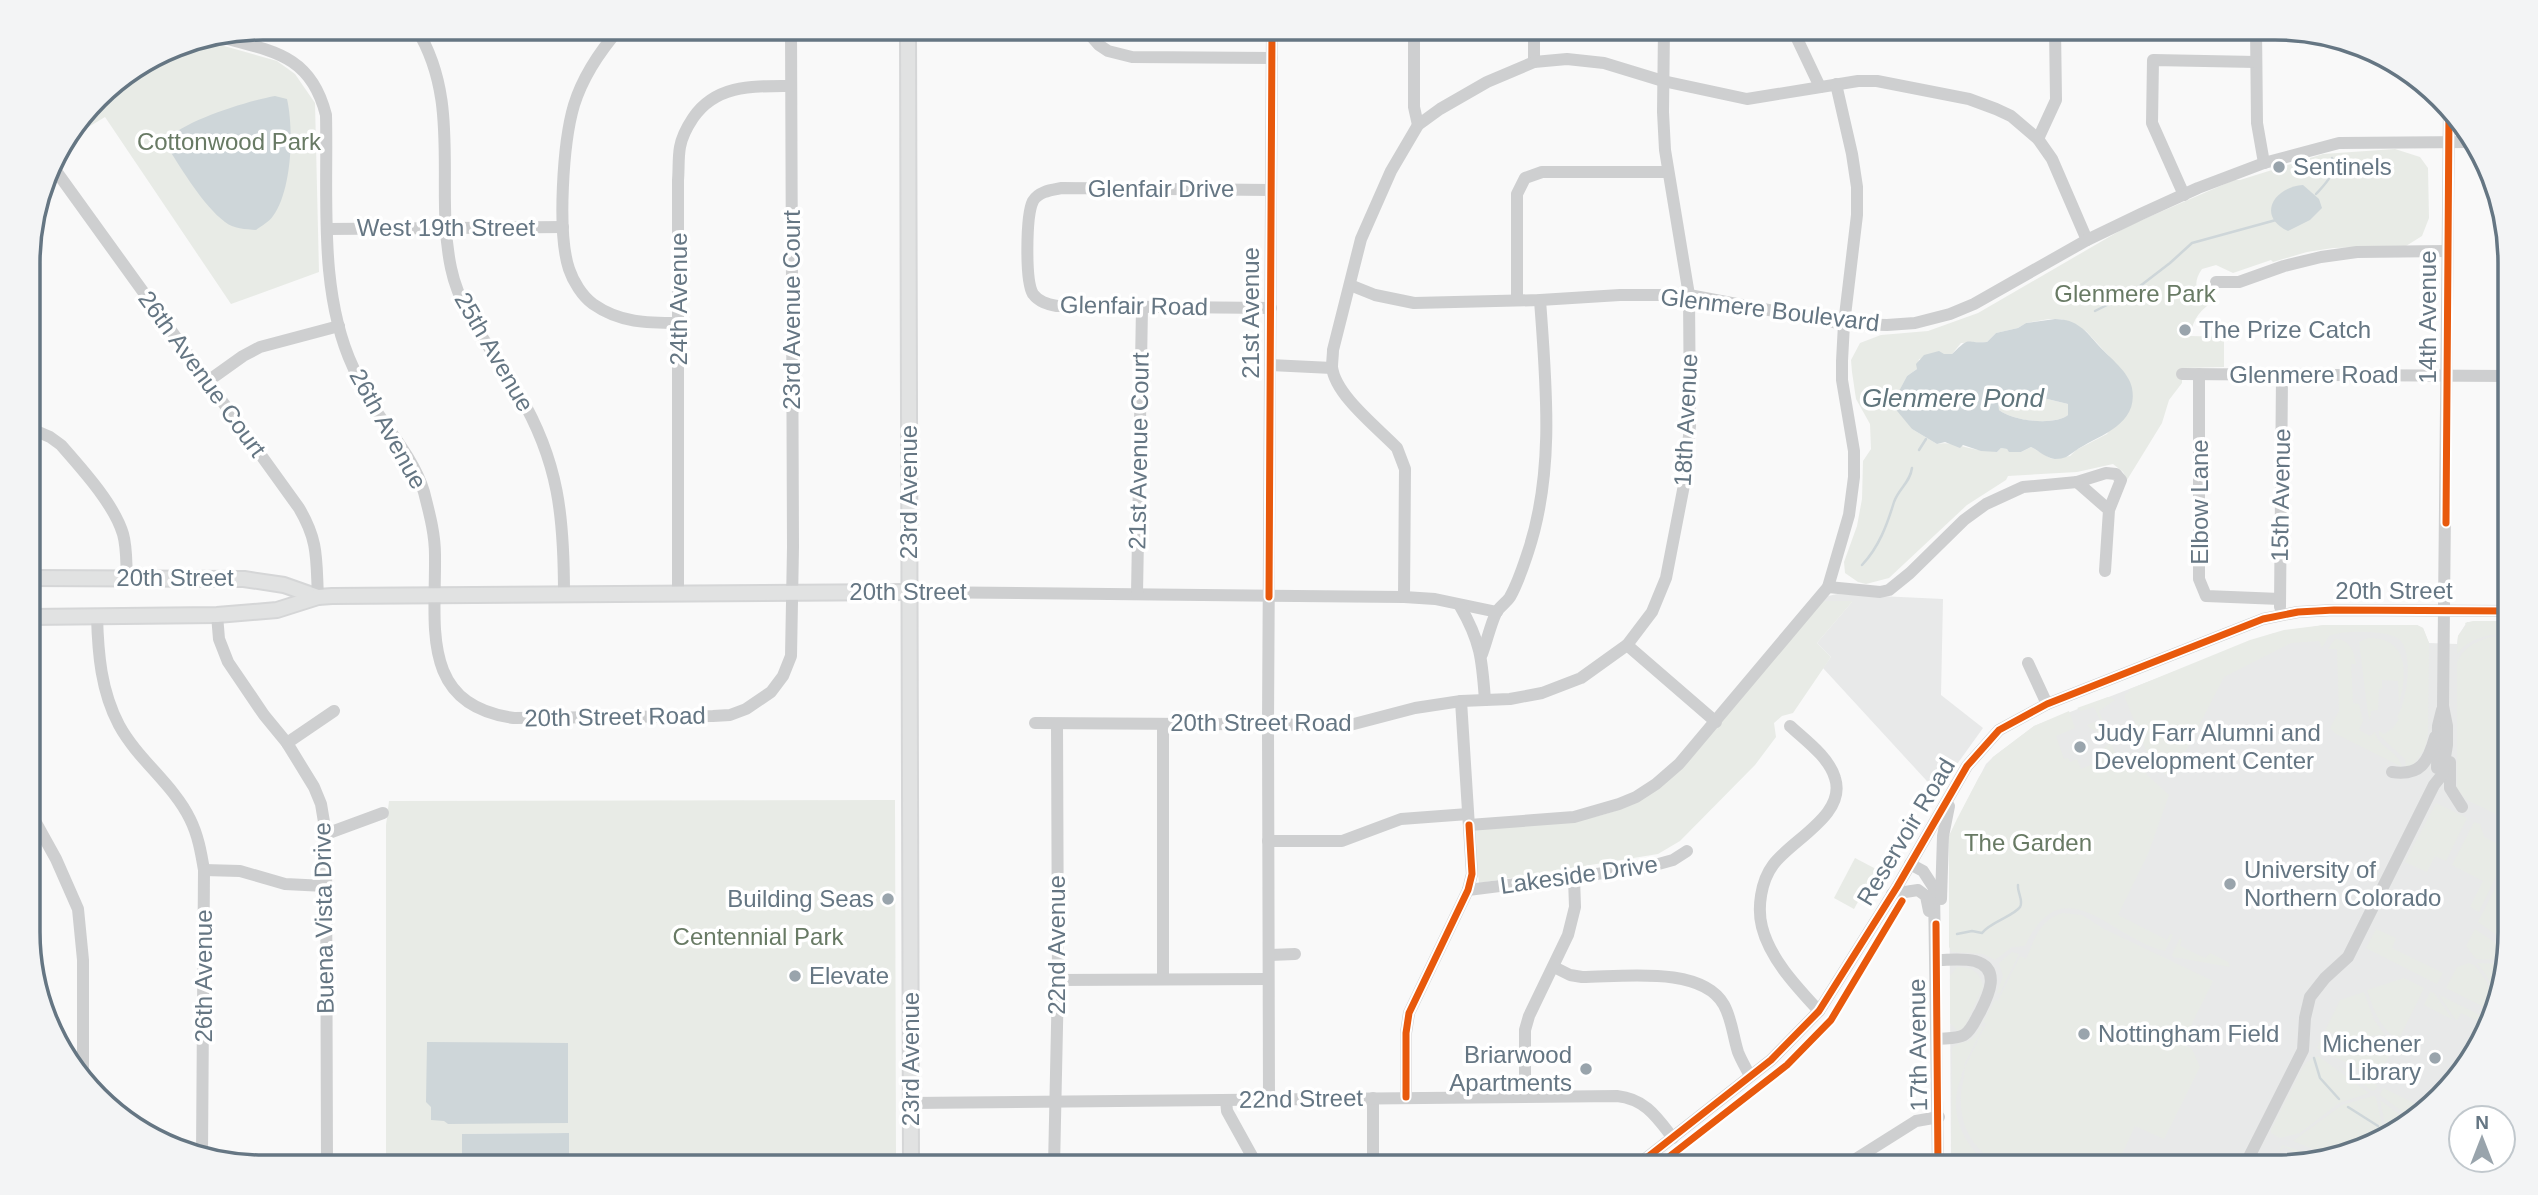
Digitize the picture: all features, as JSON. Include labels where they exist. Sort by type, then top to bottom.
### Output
[{"type":"main road","name":"23rd Avenue","points":[[908,40],[911,1155]]},
{"type":"main road","name":"20th Street","points":[[41,578],[262,580],[318,597]]},
{"type":"main road","name":"20th Street","points":[[40,617],[217,615],[277,610],[318,597],[909,592]]},
{"type":"street","name":"25th Avenue","points":[[422,40],[433,66],[444,109],[446,228],[451,268],[459,295],[476,328],[521,396],[538,429],[549,459],[563,524],[564,594]]},
{"type":"street","points":[[611,40],[589,71],[573,106],[566,138],[563,227],[569,270],[576,285],[591,303],[618,318],[631,322],[679,323]]},
{"type":"street","name":"23rd Avenue Court","points":[[791,40],[792,592]]},
{"type":"street","points":[[1095,40],[1108,51],[1132,57],[1272,58]]},
{"type":"street","name":"21st Avenue","points":[[1269,1100],[1272,40]]},
{"type":"street","points":[[1414,40],[1414,107],[1418,125]]},
{"type":"street","points":[[1534,40],[1534,62]]},
{"type":"street","name":"18th Avenue","points":[[1485,701],[1527,696],[1560,687],[1596,669],[1627,645],[1657,603],[1667,578],[1684,485],[1690,426],[1689,295],[1668,173],[1664,40]]},
{"type":"street","points":[[1798,40],[1820,87]]},
{"type":"street","points":[[2038,139],[2056,100],[2055,40]]},
{"type":"street","points":[[2256,40],[2257,122],[2264,163]]},
{"type":"street","name":"26th Avenue","points":[[236,42],[287,57],[297,64],[319,90],[326,115],[329,268],[338,326],[352,366],[370,402],[421,485],[434,539],[434,594]]},
{"type":"street","points":[[1404,597],[1405,469],[1402,456],[1338,385],[1332,368],[1333,350],[1361,239],[1391,171],[1418,125],[1487,82],[1534,62],[1581,60],[1747,99],[1866,80],[1969,99],[2011,116],[2038,139],[2052,159],[2087,240]]},
{"type":"street","points":[[2183,195],[2152,123],[2153,60],[2256,62]]},
{"type":"street","points":[[1268,841],[1342,841],[1401,818],[1574,817],[1619,804],[1656,784],[1679,764],[1828,587],[1849,515],[1854,477],[1854,451],[1842,380],[1844,324],[1857,215],[1857,187],[1836,84]]},
{"type":"street","name":"24th Avenue","points":[[678,593],[680,147],[687,127],[699,110],[722,93],[754,86],[791,86]]},
{"type":"street","name":"14th Avenue","points":[[2434,786],[2445,766],[2447,745],[2443,706],[2449,124]]},
{"type":"street","name":"Glenmere Boulevard","points":[[1350,285],[1375,295],[1414,303],[1689,295],[1844,324],[1915,323],[1950,314],[1996,292],[2087,240],[2183,195],[2264,163],[2339,143],[2461,142]]},
{"type":"street","points":[[1517,300],[1517,194],[1525,178],[1542,172],[1668,173]]},
{"type":"street","name":"26th Avenue Court","points":[[57,178],[299,508],[312,530],[316,544],[318,597]]},
{"type":"street","name":"Glenfair Drive","points":[[1052,190],[1270,190]]},
{"type":"street","name":"Glenfair Road","points":[[1052,190],[1045,191],[1033,201],[1029,216],[1028,282],[1034,294],[1044,303],[1057,306],[1271,308]]},
{"type":"street","name":"West 19th Street","points":[[328,229],[563,227]]},
{"type":"street","points":[[2216,282],[2239,282],[2284,266],[2357,252],[2447,251]]},
{"type":"street","points":[[1482,654],[1497,612],[1510,597],[1529,550],[1544,468],[1547,398],[1540,300]]},
{"type":"street","name":"21st Avenue Court","points":[[1137,594],[1142,307]]},
{"type":"street","points":[[208,381],[260,347],[338,326]]},
{"type":"street","points":[[1270,365],[1332,368]]},
{"type":"street","name":"Glenmere Road","points":[[2182,374],[2498,376]]},
{"type":"street","name":"Elbow Lane","points":[[2199,374],[2199,579],[2206,596],[2280,599]]},
{"type":"street","name":"15th Avenue","points":[[2280,614],[2282,375]]},
{"type":"street","points":[[41,433],[61,445],[115,515],[124,543],[127,578]]},
{"type":"street","points":[[1828,587],[1880,592],[1889,590],[1964,520],[1986,504],[2023,487],[2077,482],[2106,473],[2116,474],[2121,480],[2109,510],[2105,571]]},
{"type":"street","points":[[2077,482],[2109,510]]},
{"type":"street","name":"20th Street Road","points":[[434,594],[435,646],[439,664],[453,690],[472,705],[494,715],[514,718],[730,715],[746,709],[771,692],[783,676],[791,656],[792,592]]},
{"type":"street","name":"20th Street","points":[[909,592],[1404,597],[1435,599],[1497,612]]},
{"type":"street","points":[[1460,606],[1472,627],[1482,654],[1485,701]]},
{"type":"street","name":"20th Street","points":[[2280,614],[2360,610],[2498,611]]},
{"type":"street","name":"Reservoir Road","points":[[1652,1154],[1782,1050],[1819,1011],[1967,766],[1999,730],[2047,704],[2280,614]]},
{"type":"street","name":"Buena Vista Drive","points":[[217,615],[219,639],[228,662],[264,715],[287,743],[314,787],[321,804],[326,834],[327,1155]]},
{"type":"street","name":"26th Avenue","points":[[97,616],[99,660],[111,707],[129,741],[189,817],[198,838],[204,870],[202,1146]]},
{"type":"street","points":[[1627,645],[1716,722]]},
{"type":"street","points":[[2028,663],[2047,704]]},
{"type":"street","points":[[1406,1097],[1406,1033],[1409,1013],[1468,890],[1472,874],[1461,701]]},
{"type":"street","name":"20th Street Road","points":[[1035,723],[1350,724],[1415,708],[1461,701],[1485,701]]},
{"type":"street","name":"14th Avenue","points":[[2434,786],[2438,726],[2443,706]]},
{"type":"street","points":[[287,743],[334,711]]},
{"type":"street","name":"22nd Avenue","points":[[1054,1155],[1058,980],[1057,723]]},
{"type":"street","points":[[1163,724],[1163,979]]},
{"type":"street","points":[[1790,726],[1826,760],[1835,776],[1837,791],[1828,813],[1773,865],[1761,896],[1760,913],[1762,928],[1772,952],[1819,1011]]},
{"type":"street","points":[[2392,772],[2407,774],[2417,770],[2426,761],[2438,726]]},
{"type":"street","points":[[2447,745],[2450,757],[2450,788],[2462,807]]},
{"type":"street","points":[[2251,1154],[2303,1050],[2305,1018],[2310,997],[2325,978],[2348,957],[2434,786]]},
{"type":"street","points":[[1936,924],[1940,909],[1943,830],[1954,790]]},
{"type":"street","points":[[326,834],[383,813]]},
{"type":"street","points":[[40,830],[78,909],[83,960],[83,1063]]},
{"type":"street","name":"Lakeside Drive","points":[[1468,890],[1660,865],[1687,851]]},
{"type":"street","name":"17th Avenue","points":[[1910,864],[1923,871],[1932,881],[1934,888],[1938,1154]]},
{"type":"street","points":[[204,870],[240,871],[285,884],[325,886]]},
{"type":"street","points":[[1525,1096],[1525,1030],[1574,916],[1574,878]]},
{"type":"street","points":[[1892,894],[1914,889],[1923,892],[1936,924]]},
{"type":"street","points":[[1269,955],[1295,954]]},
{"type":"street","name":"17th Avenue","points":[[1936,961],[1976,961],[1988,970],[1992,983],[1966,1034],[1937,1039]]},
{"type":"street","points":[[1554,967],[1570,975],[1582,977],[1679,977],[1700,983],[1723,1003],[1738,1051],[1750,1076]]},
{"type":"street","points":[[1058,980],[1268,979]]},
{"type":"street","name":"22nd Street","points":[[911,1103],[1629,1097],[1650,1109],[1673,1138]]},
{"type":"street","points":[[1373,1098],[1373,1154]]},
{"type":"street","points":[[1226,1100],[1227,1111],[1251,1155]]},
{"type":"street","points":[[1863,1154],[1916,1121],[1938,1117]]},
{"type":"shaded area","points":[[1837,594],[1943,599],[1941,695],[1983,728],[1937,792],[1823,668],[1831,657],[1817,643],[1852,602],[1822,601]]},
{"type":"shaded area","name":"University of Northern Colorado","points":[[2498,621],[2496,961],[2486,1003],[2468,1043],[2452,1068],[2432,1089],[2411,1109],[2360,1138],[2304,1153],[1951,1154],[1949,836],[1986,764],[2034,726],[2271,634],[2324,625],[2417,625],[2423,628],[2429,643],[2457,644],[2458,636],[2467,622]]},
{"type":"green space","name":"Cottonwood Park","points":[[220,45],[277,61],[295,74],[315,103],[319,272],[231,304],[105,117],[86,128],[116,96],[139,78],[178,57]]},
{"type":"green space","name":"Glenmere Park","points":[[2395,149],[2420,157],[2428,168],[2429,218],[2422,236],[2406,246],[2333,248],[2307,252],[2273,262],[2271,260],[2233,273],[2216,265],[2202,269],[2196,286],[2205,297],[2217,300],[2198,315],[2191,336],[2224,337],[2224,367],[2182,368],[2182,383],[2169,400],[2162,423],[2127,480],[2123,472],[2113,464],[2077,472],[2008,476],[2006,480],[1967,505],[1889,578],[1866,584],[1845,573],[1844,562],[1857,526],[1862,499],[1863,461],[1871,449],[1870,424],[1856,399],[1852,372],[1851,360],[1860,343],[1881,335],[1928,331],[1978,313],[2128,226],[2234,180],[2323,154]],"holes":[[[2062,319],[2086,331],[2125,374],[2132,397],[2107,434],[2070,456],[2052,459],[2031,447],[2021,452],[2001,448],[1997,452],[1953,444],[1937,444],[1912,429],[1892,396],[1898,394],[1907,376],[1917,369],[1919,359],[1952,354],[1961,343],[1987,342],[1996,333],[2018,328],[2026,323]]]},
{"type":"green space","points":[[2015,391],[2068,404],[2068,415],[2044,421],[2005,414],[1999,410],[1998,399],[2003,394]]},
{"type":"green space","points":[[1822,601],[1853,601],[1817,643],[1831,657],[1793,713],[1782,716],[1774,723],[1776,737],[1755,765],[1680,841],[1658,854],[1479,883],[1473,828],[1581,820],[1622,808],[1641,799]]},
{"type":"green space","points":[[2498,621],[2498,635],[2480,638],[2457,654],[2458,636],[2465,623]]},
{"type":"green space","points":[[2324,625],[2417,625],[2423,628],[2429,643],[2428,734],[2425,748],[2414,764],[2406,767],[2405,759],[2379,735],[2379,731],[2384,734],[2393,728],[2399,719],[2397,717],[2404,701],[2408,665],[2404,645],[2393,636],[2354,632],[2329,636],[2322,648],[2319,641],[2291,643],[2224,677],[2172,778],[2159,770],[2151,752],[2147,753],[2125,698],[2130,689],[2250,640],[2284,630]]},
{"type":"green space","points":[[2498,637],[2498,815],[2465,799],[2457,788],[2457,662],[2463,652],[2479,641]]},
{"type":"green space","points":[[2368,638],[2381,639],[2398,650],[2404,669],[2399,704],[2398,681],[2382,680],[2378,710],[2371,711],[2370,720],[2359,642]]},
{"type":"green space","points":[[2335,639],[2347,643],[2355,659],[2356,664],[2351,664],[2353,703],[2359,704],[2363,721],[2359,730],[2370,736],[2375,732],[2380,742],[2397,757],[2402,767],[2336,734],[2330,728],[2339,711],[2337,649],[2328,649]]},
{"type":"green space","name":"The Garden","points":[[2108,697],[2115,700],[2099,711],[2120,766],[2139,762],[2147,775],[2169,795],[2148,854],[2118,915],[2167,940],[2170,934],[2173,935],[2165,951],[2145,944],[2089,913],[2072,908],[2055,910],[2040,922],[2025,946],[2012,947],[1995,960],[1983,954],[1952,952],[1949,947],[1949,836],[1979,777],[1993,757],[2034,726],[2069,711],[2075,728],[2056,736],[2064,759],[2068,758],[2070,762],[2077,759],[2081,769],[2100,761],[2103,759],[2101,754],[2105,753],[2103,749],[2108,739],[2104,733],[2087,725],[2100,720],[2094,707],[2081,711],[2077,708]]},
{"type":"green space","name":"Centennial Park","points":[[895,800],[896,1155],[569,1155],[569,1133],[463,1134],[462,1155],[386,1155],[386,825],[389,801]]},
{"type":"green space","points":[[2436,803],[2467,818],[2446,861],[2435,856],[2427,872],[2405,862]]},
{"type":"green space","points":[[2474,822],[2480,824],[2484,837],[2498,844],[2498,872],[2479,912],[2470,907],[2483,881],[2452,865]]},
{"type":"green space","points":[[1855,858],[1876,869],[1854,909],[1834,898]]},
{"type":"green space","points":[[2498,883],[2498,936],[2478,922]]},
{"type":"green space","name":"Nottingham Field","points":[[2063,913],[2082,915],[2104,929],[2213,981],[2182,1044],[2192,1049],[2200,1067],[2164,1139],[2135,1126],[2122,1154],[1985,1154],[1976,1146],[1966,1128],[1961,1094],[1965,1067],[1986,1024],[1983,1022],[1995,1000],[1998,1001],[2020,956],[2026,959],[2043,925],[2055,916]]},
{"type":"green space","points":[[2376,929],[2396,938],[2392,948],[2443,973],[2437,984],[2366,948]]},
{"type":"green space","points":[[2475,929],[2497,944],[2496,960],[2476,959],[2466,946]]},
{"type":"green space","points":[[2180,938],[2180,946],[2205,958],[2210,953],[2228,962],[2230,967],[2173,957]]},
{"type":"green space","points":[[2012,952],[2019,954],[2000,993],[1997,993],[2003,976],[1999,963]]},
{"type":"green space","points":[[2469,963],[2474,965],[2485,980],[2489,990],[2484,1007],[2446,988],[2457,967]]},
{"type":"green space","points":[[2477,963],[2495,964],[2491,985]]},
{"type":"green space","points":[[1957,967],[1974,971],[1983,987],[1964,1028],[1958,1031],[1950,1023],[1950,976]]},
{"type":"green space","points":[[2404,978],[2424,988],[2399,1039],[2382,1024],[2367,990]]},
{"type":"green space","points":[[2364,992],[2374,1020],[2385,1035],[2344,1037],[2325,1031],[2340,1000]]},
{"type":"green space","points":[[2430,992],[2434,993],[2453,1020],[2424,1005]]},
{"type":"green space","points":[[2439,995],[2481,1016],[2479,1021],[2461,1013],[2457,1020]]},
{"type":"green space","points":[[1981,1026],[1983,1027],[1964,1065],[1956,1102],[1957,1115],[1960,1128],[1978,1154],[1951,1154],[1952,1048],[1971,1040]]},
{"type":"green space","points":[[2323,1034],[2353,1041],[2385,1038],[2397,1042],[2377,1078],[2317,1048]]},
{"type":"green space","points":[[2318,1056],[2369,1093],[2339,1103],[2300,1133],[2280,1138],[2271,1133],[2271,1130],[2303,1067]]},
{"type":"green space","points":[[2336,1065],[2376,1084],[2377,1087],[2373,1091]]},
{"type":"green space","points":[[2383,1088],[2416,1104],[2405,1113],[2380,1095]]},
{"type":"green space","points":[[2376,1097],[2382,1127],[2360,1138],[2317,1150],[2293,1141],[2342,1105]]},
{"type":"green space","points":[[2380,1100],[2401,1115],[2385,1125]]},
{"type":"green space","points":[[2282,1145],[2306,1153],[2296,1154],[2284,1147],[2279,1152]]},
{"type":"water","points":[[275,96],[287,99],[289,112],[290,159],[284,191],[273,216],[265,224],[256,230],[236,227],[217,215],[201,197],[168,148],[167,140],[201,119]]},
{"type":"water","points":[[2303,185],[2319,199],[2322,208],[2310,220],[2288,231],[2273,218],[2273,203],[2284,191]]},
{"type":"water","name":"Glenmere Pond","points":[[2055,319],[2075,324],[2085,331],[2127,376],[2133,401],[2129,412],[2115,428],[2068,456],[2055,459],[2031,447],[2021,452],[2009,452],[2001,448],[1997,452],[1981,451],[1963,445],[1960,448],[1945,442],[1937,444],[1912,429],[1893,406],[1892,396],[1898,393],[1907,376],[1917,369],[1916,364],[1924,355],[1939,351],[1952,354],[1966,342],[1987,342],[1996,333],[2018,328],[2026,323]],"holes":[[[2015,391],[2068,404],[2068,415],[2054,420],[2034,421],[2005,414],[1999,410],[1998,399],[2003,394]]]},
{"type":"water","points":[[427,1042],[568,1043],[568,1123],[448,1124],[431,1120],[431,1107],[426,1102]]},
{"type":"water","points":[[569,1133],[569,1155],[462,1155],[462,1134]]},
{"type":"waterway","points":[[2316,194],[2332,173],[2332,158]]},
{"type":"waterway","points":[[2095,311],[2131,293],[2192,243],[2276,220]]},
{"type":"waterway","points":[[1919,450],[1926,439]]},
{"type":"waterway","points":[[1862,565],[1878,543],[1896,497],[1909,478],[1912,468]]},
{"type":"waterway","points":[[1957,934],[1972,931],[1982,933],[2017,910],[2021,902],[2018,885]]},
{"type":"waterway","points":[[2314,1058],[2320,1078],[2339,1099]]},
{"type":"waterway","points":[[2348,1107],[2378,1126]]},
{"type":"cycle path","points":[[1269,597],[1272,40]]},
{"type":"cycle path","points":[[2446,523],[2449,124]]},
{"type":"cycle path","points":[[1651,1154],[1771,1060],[1819,1011],[1897,887],[1967,766],[1999,730],[2047,704],[2263,619],[2298,612],[2334,610],[2498,611]]},
{"type":"cycle path","points":[[1406,1097],[1406,1033],[1409,1013],[1468,890],[1472,874],[1469,825]]},
{"type":"cycle path","points":[[1672,1154],[1787,1065],[1831,1020],[1902,901]]},
{"type":"cycle path","points":[[1936,924],[1938,1154]]},
{"type":"place","name":"Sentinels","points":[[2279,167]]},
{"type":"place","name":"The Prize Catch","points":[[2185,330]]},
{"type":"place","name":"Judy Farr Alumni and Development Center","points":[[2080,747]]},
{"type":"place","name":"University of Northern Colorado","points":[[2230,884]]},
{"type":"place","name":"Building Seas","points":[[888,899]]},
{"type":"place","name":"Elevate","points":[[795,976]]},
{"type":"place","name":"Nottingham Field","points":[[2084,1034]]},
{"type":"place","name":"Michener Library","points":[[2435,1058]]},
{"type":"place","name":"Briarwood Apartments","points":[[1586,1069]]}]
